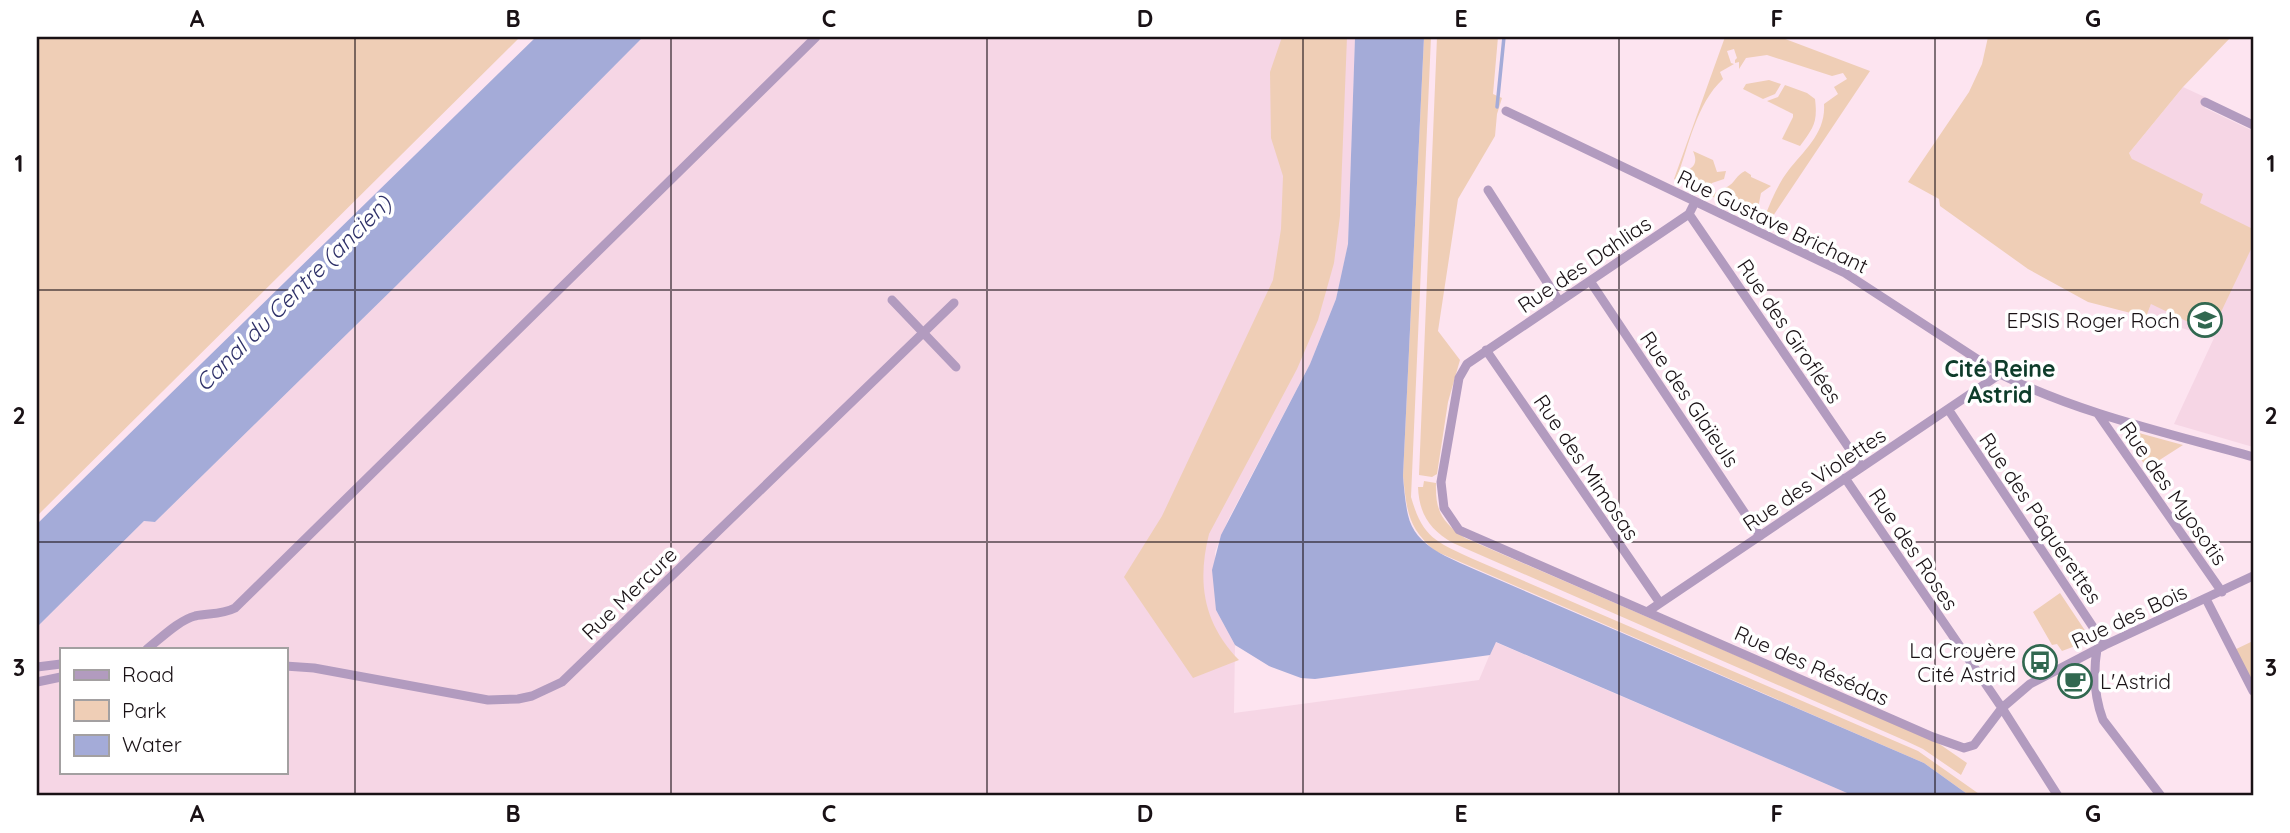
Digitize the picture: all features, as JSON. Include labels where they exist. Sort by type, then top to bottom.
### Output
[{"type":"street","points":[[146,648],[187,619],[226,613],[235,608],[816,37]]},
{"type":"street","points":[[2206,102],[2253,125]]},
{"type":"street","name":"Rue Gustave Brichant","points":[[1506,111],[1845,273],[2000,374],[2022,385],[2098,414],[2253,457]]},
{"type":"street","points":[[1488,190],[1559,301]]},
{"type":"street","name":"Rue des Dahlias","points":[[1647,612],[1459,530],[1444,508],[1441,482],[1459,377],[1466,364],[1689,214],[1695,202]]},
{"type":"street","name":"Rue des Giroflées","points":[[1689,214],[1862,467]]},
{"type":"street","name":"Rue des Glaïeuls","points":[[1590,281],[1760,536]]},
{"type":"street","points":[[892,300],[956,367]]},
{"type":"street","name":"Rue Mercure","points":[[287,666],[314,668],[488,700],[518,699],[543,693],[562,682],[954,303]]},
{"type":"street","name":"Rue des Mimosas","points":[[1486,350],[1660,603]]},
{"type":"street","name":"Rue des Violettes","points":[[1647,612],[2000,374]]},
{"type":"street","name":"Rue des Pâquerettes","points":[[1948,409],[2101,647]]},
{"type":"street","name":"Rue des Myosotis","points":[[2098,414],[2222,592]]},
{"type":"street","name":"Rue des Roses","points":[[1845,478],[2058,796]]},
{"type":"street","name":"Rue des Bois","points":[[1964,748],[1974,746],[2001,708],[2030,684],[2101,647],[2253,576]]},
{"type":"street","points":[[2206,600],[2253,691]]},
{"type":"street","name":"Rue des Résédas","points":[[1647,612],[1933,737],[1964,748]]},
{"type":"street","points":[[2101,647],[2094,666],[2098,708],[2103,720],[2161,796]]},
{"type":"street","points":[[37,667],[60,664]]},
{"type":"street","points":[[37,682],[60,677]]},
{"type":"shaded area","points":[[643,37],[1355,37],[1348,245],[1336,299],[1310,364],[1228,520],[1215,552],[1216,610],[1235,645],[1234,713],[1479,680],[1495,642],[1854,796],[37,796],[37,627],[144,521],[155,522],[397,285]]},
{"type":"shaded area","points":[[2183,87],[2209,99],[2205,108],[2253,131],[2253,447],[2174,424],[2214,338],[2146,317],[2151,304],[2132,159],[2129,153]]},
{"type":"green space","points":[[37,37],[520,37],[37,516]]},
{"type":"green space","points":[[1282,37],[1347,37],[1340,216],[1334,263],[1318,320],[1297,369],[1209,534],[1204,569],[1206,601],[1217,631],[1239,660],[1193,678],[1124,577],[1162,516],[1273,280],[1281,229],[1283,176],[1271,138],[1270,72]]},
{"type":"green space","points":[[1424,37],[1431,37],[1411,497],[1426,531],[1441,543],[1473,559],[1918,751],[1982,796],[1970,796],[1924,763],[1435,551],[1419,534],[1410,517],[1403,476]]},
{"type":"green space","points":[[1437,37],[1498,37],[1493,94],[1502,98],[1495,136],[1458,199],[1438,331],[1460,360],[1448,402],[1437,474],[1432,477],[1419,475]]},
{"type":"green space","points":[[1725,37],[1780,37],[1870,71],[1769,222],[1765,216],[1778,187],[1818,132],[1824,104],[1838,94],[1834,87],[1847,79],[1843,73],[1832,76],[1767,55],[1746,58],[1739,69],[1739,62],[1735,63],[1737,58],[1734,49],[1727,51],[1731,63],[1734,64],[1720,72],[1723,79],[1700,113],[1676,180],[1674,179]]},
{"type":"green space","points":[[1988,37],[2231,37],[2183,87],[2129,153],[2132,159],[2203,194],[2200,203],[2253,229],[2253,245],[2211,333],[2151,304],[2146,317],[2088,302],[2028,269],[1940,206],[1939,199],[1908,182],[1969,92],[1982,64]]},
{"type":"green space","points":[[1769,80],[1781,84],[1775,94],[1763,99],[1743,89],[1746,84]]},
{"type":"green space","points":[[1785,85],[1815,99],[1814,125],[1800,146],[1782,139],[1793,114],[1767,101],[1778,97]]},
{"type":"green space","points":[[1693,151],[1713,160],[1717,172],[1726,171],[1724,179],[1712,183],[1705,193],[1691,183],[1688,170],[1695,162]]},
{"type":"green space","points":[[1745,171],[1751,177],[1771,186],[1761,193],[1758,208],[1752,215],[1711,196],[1730,185]]},
{"type":"green space","points":[[2139,433],[2183,445],[2147,468],[2129,442],[2131,434]]},
{"type":"green space","points":[[1424,481],[1436,483],[1437,501],[1445,521],[1465,538],[1938,743],[1967,763],[1961,775],[1923,749],[1906,741],[1453,543],[1432,527],[1423,513],[1418,487],[1423,487]]},
{"type":"green space","points":[[2060,593],[2088,635],[2078,645],[2062,651],[2057,644],[2052,645],[2033,612]]},
{"type":"green space","points":[[2253,641],[2253,691],[2232,651]]},
{"type":"water","name":"Canal du Centre (ancien)","points":[[536,37],[643,37],[397,285],[155,522],[144,521],[37,627],[37,524]]},
{"type":"water","points":[[1355,37],[1424,37],[1403,476],[1408,515],[1418,535],[1435,550],[1455,561],[1924,763],[1970,796],[1854,796],[1496,642],[1490,655],[1315,679],[1301,678],[1269,666],[1235,645],[1216,610],[1212,570],[1221,535],[1310,364],[1336,299],[1348,244]]},
{"type":"waterway","points":[[1497,107],[1504,37]]},
{"type":"place","name":"EPSIS Roger Roch","points":[[2205,320]]},
{"type":"place","name":"La Croyère Cité Astrid","points":[[2040,662]]},
{"type":"place","name":"L'Astrid","points":[[2075,681]]},
{"type":"district","name":"Cité Reine Astrid","points":[[2000,381]]}]
